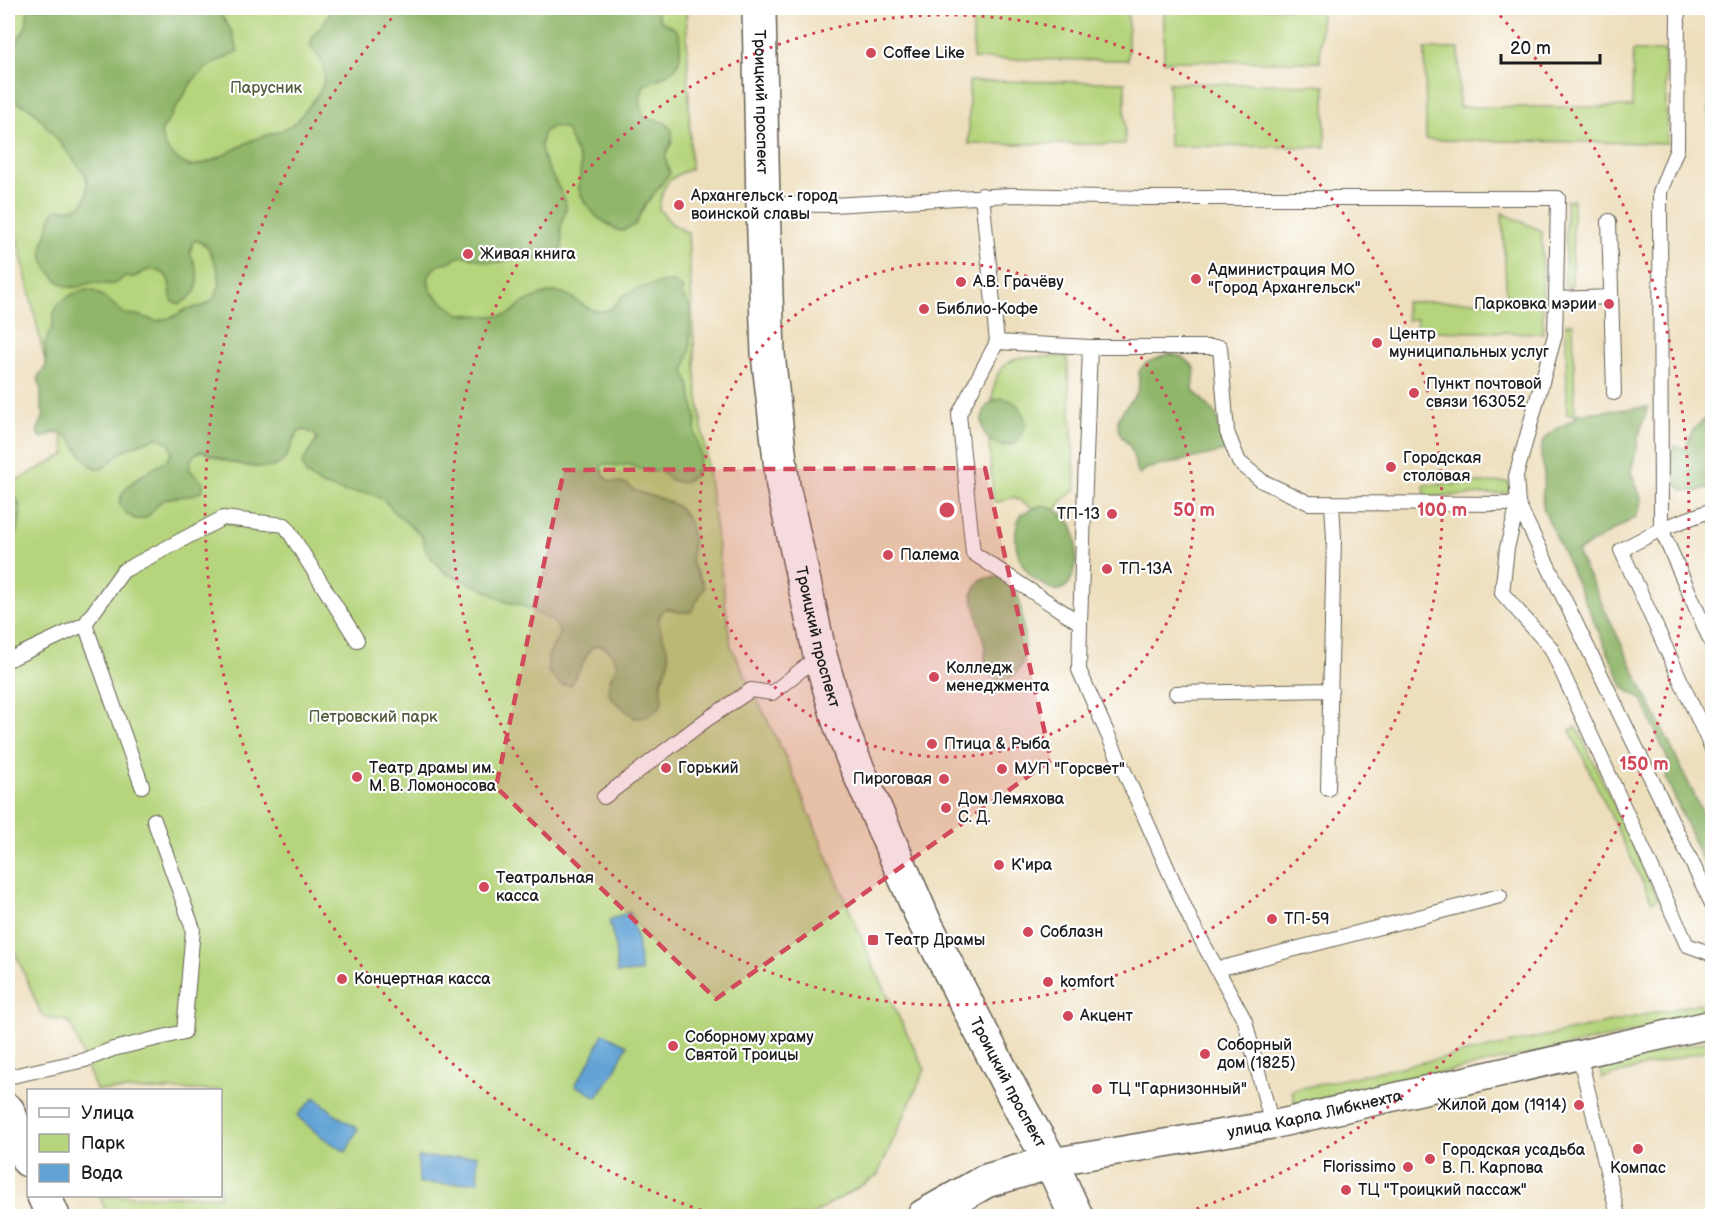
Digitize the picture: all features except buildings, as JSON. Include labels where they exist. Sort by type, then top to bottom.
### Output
[{"type":"main road","name":"Троицкий проспект","points":[[759,8],[768,354],[779,455],[797,556],[820,655],[852,756],[924,921],[1051,1162],[1076,1216]]},
{"type":"main road","points":[[8,1111],[27,1158]]},
{"type":"main road","name":"улица Карла Либкнехта","points":[[924,1216],[986,1181],[1051,1162]]},
{"type":"main road","points":[[44,1197],[53,1216]]},
{"type":"street","name":"улица Карла Либкнехта","points":[[1051,1162],[1272,1125],[1713,1024]]},
{"type":"lane","points":[[1678,8],[1677,149],[1660,192],[1661,529],[1713,644]]},
{"type":"lane","points":[[982,195],[997,342],[958,414],[973,553],[1080,623]]},
{"type":"lane","points":[[763,204],[832,205],[982,195],[1558,198],[1555,335],[1516,476],[1518,504],[1507,548],[1502,593],[1551,648],[1687,945],[1713,954]]},
{"type":"lane","points":[[1609,221],[1614,393]]},
{"type":"lane","points":[[1556,298],[1611,297]]},
{"type":"lane","points":[[997,342],[1090,347],[1220,347],[1227,432],[1239,462],[1262,481],[1309,503],[1518,504]]},
{"type":"lane","points":[[1090,347],[1079,670],[1191,921],[1245,1021],[1272,1125]]},
{"type":"lane","points":[[1328,789],[1334,538],[1332,503]]},
{"type":"lane","points":[[1518,504],[1713,904]]},
{"type":"lane","points":[[1713,510],[1661,529],[1621,550],[1713,749]]},
{"type":"lane","points":[[8,660],[85,624],[123,571],[223,518],[285,525],[357,640]]},
{"type":"lane","points":[[85,624],[142,786]]},
{"type":"lane","points":[[604,797],[706,720],[751,690],[772,693],[820,655]]},
{"type":"lane","points":[[1176,693],[1330,690]]},
{"type":"lane","points":[[8,1077],[85,1060],[113,1049],[184,1032],[193,929],[154,820]]},
{"type":"lane","points":[[1218,969],[1500,896]]},
{"type":"lane","points":[[1579,1054],[1618,1216]]},
{"type":"highlighted area","points":[[985,468],[1051,760],[716,999],[496,787],[564,470]]},
{"type":"green space","name":"Петровский парк","points":[[8,8],[686,8],[691,169],[677,175],[664,188],[659,209],[672,224],[688,233],[696,380],[731,646],[786,758],[874,968],[925,1069],[877,1176],[810,1216],[107,1216],[100,1197],[222,1197],[222,1089],[96,1089],[70,1022],[42,1016],[8,935],[8,485],[66,454],[8,197]]},
{"type":"green space","points":[[28,8],[217,8],[232,32],[238,51],[209,66],[193,80],[161,132],[164,144],[170,153],[189,166],[214,160],[253,140],[284,129],[299,118],[323,84],[322,62],[310,46],[313,36],[332,8],[657,8],[661,21],[674,28],[679,34],[679,62],[665,76],[643,86],[640,101],[644,118],[664,122],[672,130],[672,141],[665,157],[670,173],[645,205],[635,225],[622,231],[617,230],[598,218],[585,203],[579,190],[581,164],[566,129],[553,126],[544,132],[541,142],[544,161],[564,198],[566,208],[561,226],[560,253],[548,259],[521,258],[498,262],[462,256],[436,267],[430,273],[429,278],[430,289],[434,295],[460,314],[491,316],[508,314],[521,304],[552,292],[563,293],[587,307],[600,311],[612,308],[629,292],[648,286],[673,282],[683,289],[681,293],[690,307],[690,349],[684,372],[688,379],[696,418],[695,433],[701,456],[695,476],[682,483],[671,480],[660,471],[648,472],[627,464],[620,466],[603,464],[601,468],[604,475],[612,482],[625,484],[633,490],[673,504],[686,516],[690,526],[693,540],[692,563],[704,588],[691,612],[678,612],[667,608],[659,618],[669,659],[661,682],[661,704],[656,711],[644,717],[635,718],[611,698],[609,685],[617,665],[611,653],[604,647],[591,648],[571,685],[561,685],[548,672],[548,656],[560,633],[551,620],[445,573],[426,551],[420,534],[396,514],[384,500],[369,493],[345,492],[322,485],[306,474],[302,463],[317,440],[315,434],[305,430],[298,432],[283,461],[267,467],[243,465],[202,451],[199,452],[192,458],[190,470],[203,483],[203,490],[190,496],[163,500],[149,515],[140,519],[128,515],[119,503],[122,495],[133,482],[170,457],[172,451],[169,443],[157,437],[124,450],[102,469],[91,465],[68,436],[53,433],[43,438],[38,435],[37,432],[44,415],[38,377],[46,366],[45,343],[53,325],[54,313],[58,304],[73,294],[86,290],[94,291],[125,314],[156,321],[173,317],[187,309],[203,306],[213,300],[220,285],[218,269],[207,246],[196,240],[193,242],[190,253],[196,269],[197,285],[192,295],[181,304],[173,302],[168,278],[154,270],[148,270],[133,277],[124,277],[115,284],[90,283],[80,287],[69,287],[55,278],[48,269],[42,250],[52,216],[57,209],[73,208],[83,203],[86,198],[87,184],[86,175],[35,112],[8,97],[8,57],[26,26]]},
{"type":"green space","points":[[973,8],[1128,8],[1128,60],[973,59]]},
{"type":"green space","points":[[1164,8],[1321,8],[1320,62],[1164,61]]},
{"type":"green space","points":[[1710,8],[1712,8],[1712,255],[1708,258]]},
{"type":"green space","points":[[1425,49],[1459,49],[1459,107],[1632,107],[1633,51],[1665,51],[1667,143],[1426,140]]},
{"type":"green space","points":[[969,81],[1125,82],[1125,144],[969,144]]},
{"type":"green space","points":[[1169,83],[1325,85],[1325,147],[1169,146]]},
{"type":"green space","points":[[1566,200],[1573,200],[1572,286],[1565,286]]},
{"type":"green space","points":[[1502,213],[1542,231],[1543,333],[1416,331],[1417,319],[1407,320],[1405,302],[1507,301]]},
{"type":"green space","points":[[1573,323],[1575,414],[1567,414],[1566,324]]},
{"type":"green space","points":[[1169,354],[1184,358],[1195,369],[1193,390],[1216,414],[1225,451],[1146,469],[1140,475],[1130,447],[1120,434],[1118,421],[1138,390],[1141,368],[1150,361]]},
{"type":"green space","points":[[1020,357],[1067,357],[1076,489],[1062,501],[1055,511],[1045,507],[1033,508],[1014,497],[999,502],[993,501],[989,440],[1002,446],[1013,444],[997,399],[992,401],[994,386],[1001,369]]},
{"type":"green space","points":[[1002,398],[1018,406],[1026,423],[1018,441],[1009,445],[998,444],[986,437],[982,424],[986,408],[990,403]]},
{"type":"green space","points":[[1648,407],[1638,437],[1631,471],[1642,501],[1636,517],[1577,552],[1712,832],[1712,883],[1666,778],[1669,763],[1642,699],[1624,688],[1543,506],[1544,474],[1541,453],[1544,440],[1548,436],[1576,418],[1575,414]]},
{"type":"green space","points":[[1712,412],[1712,486],[1699,491],[1685,491],[1670,476],[1667,458],[1675,446],[1686,448],[1693,430]]},
{"type":"green space","points":[[1509,482],[1509,493],[1425,497],[1424,485]]},
{"type":"green space","points":[[8,492],[18,503],[20,518],[16,534],[8,547]]},
{"type":"green space","points":[[1042,505],[1055,510],[1070,522],[1076,540],[1076,560],[1072,578],[1068,585],[1059,590],[1044,585],[1028,572],[1022,564],[1016,544],[1017,524],[1021,514]]},
{"type":"green space","points":[[999,577],[1013,587],[1019,598],[1025,649],[1021,666],[1016,673],[998,682],[991,676],[985,665],[985,648],[972,594],[981,579]]},
{"type":"green space","points":[[1577,727],[1658,899],[1652,902],[1570,730]]},
{"type":"green space","points":[[1700,1003],[1704,1017],[1295,1104],[1292,1090]]},
{"type":"green space","points":[[1710,1040],[1711,1049],[1602,1078],[1601,1066]]},
{"type":"water","points":[[630,912],[637,939],[641,972],[617,973],[615,944],[609,920]]},
{"type":"water","points":[[603,1033],[627,1045],[614,1072],[597,1097],[575,1085],[591,1060]]},
{"type":"water","points":[[315,1097],[336,1115],[358,1129],[346,1152],[320,1136],[297,1116]]},
{"type":"water","points":[[477,1155],[478,1181],[450,1184],[419,1183],[418,1157],[449,1158]]},
{"type":"place","name":"Coffee Like","points":[[871,53]]},
{"type":"place","name":"Архангельск - город воинской славы","points":[[679,205]]},
{"type":"place","name":"Живая книга","points":[[468,254]]},
{"type":"place","name":"Администрация МО \"Город Архангельск\"","points":[[1196,279]]},
{"type":"place","name":"А.В. Грачёву","points":[[961,282]]},
{"type":"place","name":"Парковка мэрии","points":[[1609,304]]},
{"type":"place","name":"Библио-Кофе","points":[[924,309]]},
{"type":"place","name":"Центр муниципальных услуг","points":[[1377,343]]},
{"type":"place","name":"Пункт почтовой связи 163052","points":[[1414,393]]},
{"type":"place","name":"Городская столовая","points":[[1391,467]]},
{"type":"place","name":"ТП-13","points":[[1112,514]]},
{"type":"place","name":"Палема","points":[[888,555]]},
{"type":"place","name":"ТП-13А","points":[[1107,569]]},
{"type":"place","name":"Колледж менеджмента","points":[[934,677]]},
{"type":"place","name":"Птица & Рыба","points":[[932,744]]},
{"type":"place","name":"Горький","points":[[666,768]]},
{"type":"place","name":"МУП \"Горсвет\"","points":[[1002,769]]},
{"type":"place","name":"Театр драмы им. М. В. Ломоносова","points":[[357,777]]},
{"type":"place","name":"Пироговая","points":[[944,779]]},
{"type":"place","name":"Дом Лемяхова С. Д.","points":[[946,808]]},
{"type":"place","name":"К'ира","points":[[999,865]]},
{"type":"place","name":"Театральная касса","points":[[484,887]]},
{"type":"place","name":"ТП-59","points":[[1272,919]]},
{"type":"place","name":"Соблазн","points":[[1028,932]]},
{"type":"place","name":"Театр Драмы","points":[[873,940]]},
{"type":"place","name":"Концертная касса","points":[[342,979]]},
{"type":"place","name":"komfort","points":[[1048,982]]},
{"type":"place","name":"Акцент","points":[[1068,1016]]},
{"type":"place","name":"Соборному храму Святой Троицы","points":[[673,1046]]},
{"type":"place","name":"Соборный дом (1825)","points":[[1205,1054]]},
{"type":"place","name":"ТЦ \"Гарнизонный\"","points":[[1097,1089]]},
{"type":"place","name":"Жилой дом (1914)","points":[[1579,1105]]},
{"type":"place","name":"Компас","points":[[1638,1149]]},
{"type":"place","name":"Городская усадьба В. П. Карпова","points":[[1430,1159]]},
{"type":"place","name":"Florissimo","points":[[1408,1167]]},
{"type":"place","name":"ТЦ \"Троицкий пассаж\"","points":[[1346,1190]]},
{"type":"park label","name":"Парусник","points":[[266,88]]}]
